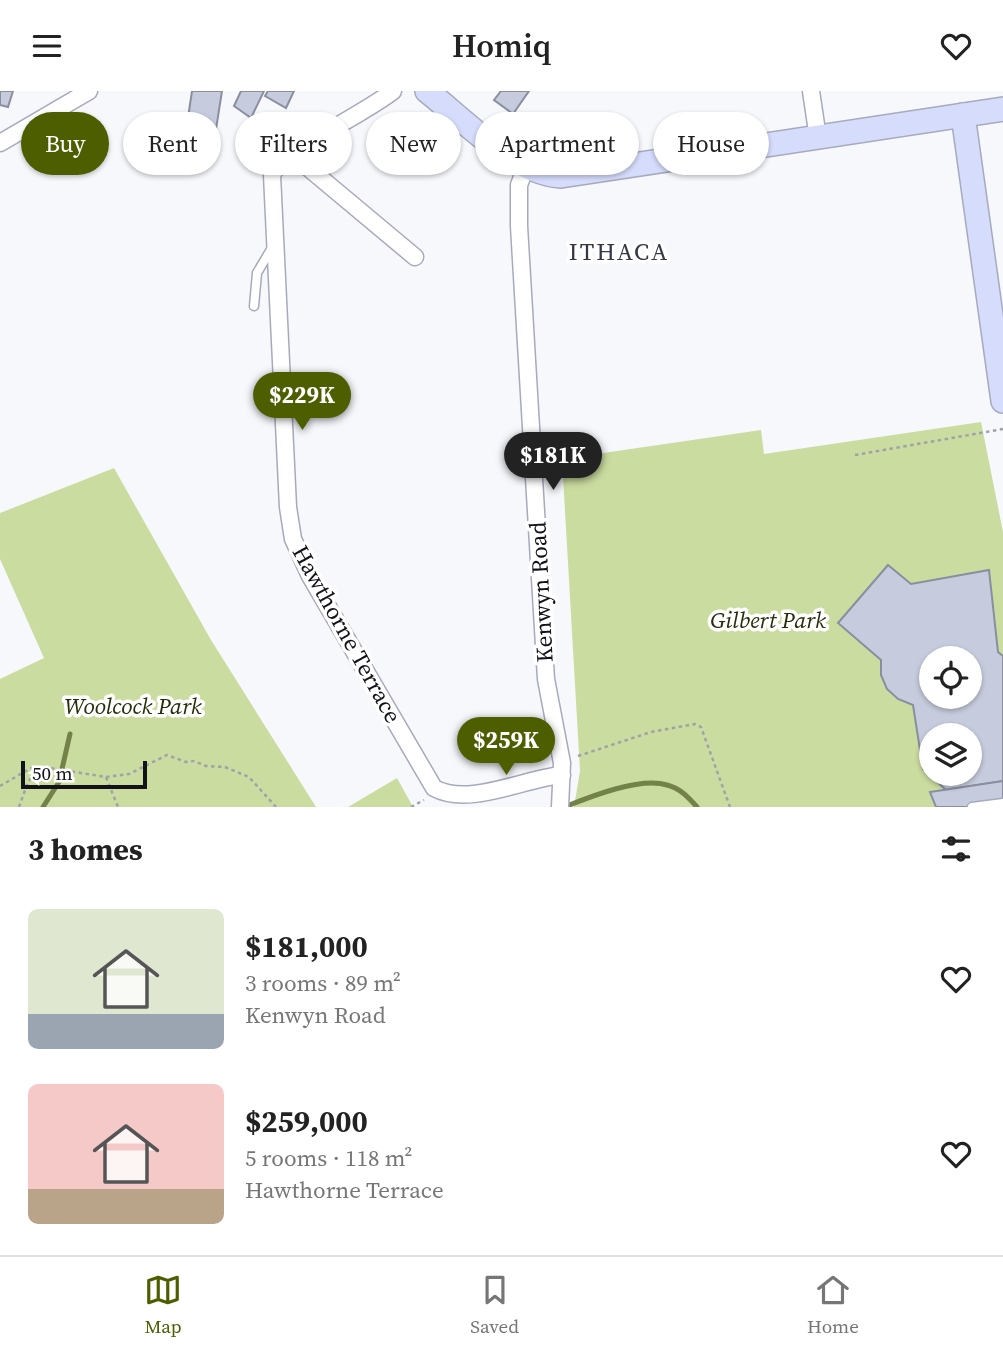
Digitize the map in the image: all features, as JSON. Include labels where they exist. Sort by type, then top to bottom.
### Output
[{"type":"street","points":[[0,143],[89,91]]},
{"type":"street","name":"Hawthorne Terrace","points":[[352,121],[393,91]]},
{"type":"street","points":[[427,91],[475,128]]},
{"type":"street","points":[[811,91],[818,138]]},
{"type":"street","points":[[639,166],[1003,109]]},
{"type":"street","points":[[963,115],[992,297],[1003,401]]},
{"type":"street","name":"Hawthorne Terrace","points":[[272,175],[273,246],[290,525],[297,551],[434,787],[444,799],[482,806],[503,799],[545,777],[562,775]]},
{"type":"street","points":[[317,175],[415,257]]},
{"type":"street","name":"Kenwyn Road","points":[[524,175],[518,199],[520,253],[546,679],[560,747],[560,807]]},
{"type":"street","points":[[548,175],[578,175]]},
{"type":"lane","name":"Hawthorne Terrace","points":[[254,306],[257,274],[273,246]]},
{"type":"lane","points":[[972,807],[1003,803]]},
{"type":"path","points":[[855,455],[1003,429]]},
{"type":"path","points":[[562,775],[579,755],[651,732],[695,724],[701,727],[730,807]]},
{"type":"path","points":[[0,786],[31,768],[50,768],[106,777],[129,774],[167,755],[186,762],[225,767],[241,773],[276,807]]},
{"type":"path","points":[[19,807],[28,782],[37,769]]},
{"type":"path","points":[[106,777],[118,807]]},
{"type":"green space","name":"Gilbert Park","points":[[981,422],[1003,532],[1003,807],[574,807],[580,771],[562,459],[761,430],[764,454]]},
{"type":"green space","name":"Woolcock Park","points":[[114,468],[211,640],[316,807],[0,807],[0,679],[44,658],[0,559],[0,513]]},
{"type":"green space","points":[[397,778],[413,807],[348,807]]},
{"type":"building","points":[[0,91],[13,91],[8,107],[0,105]]},
{"type":"building","points":[[192,91],[222,91],[219,112],[189,112]]},
{"type":"building","points":[[241,91],[264,91],[254,112],[242,112],[234,106]]},
{"type":"building","points":[[268,91],[294,91],[286,108],[265,96]]},
{"type":"building","points":[[501,91],[529,91],[514,112],[494,100]]},
{"type":"building","points":[[888,565],[911,584],[989,570],[998,652],[1003,656],[1003,781],[982,784],[982,723],[919,723],[919,743],[913,705],[898,699],[887,689],[881,675],[881,660],[838,623]]},
{"type":"building","points":[[1003,781],[1003,807],[936,807],[930,792],[982,786]]},
{"type":"building","points":[[942,786],[971,786],[946,790]]},
{"type":"waterway","points":[[43,807],[59,782],[70,734]]},
{"type":"waterway","points":[[567,806],[630,785],[656,783],[676,788],[697,807]]},
{"type":"district","name":"ITHACA","points":[[619,252]]}]
